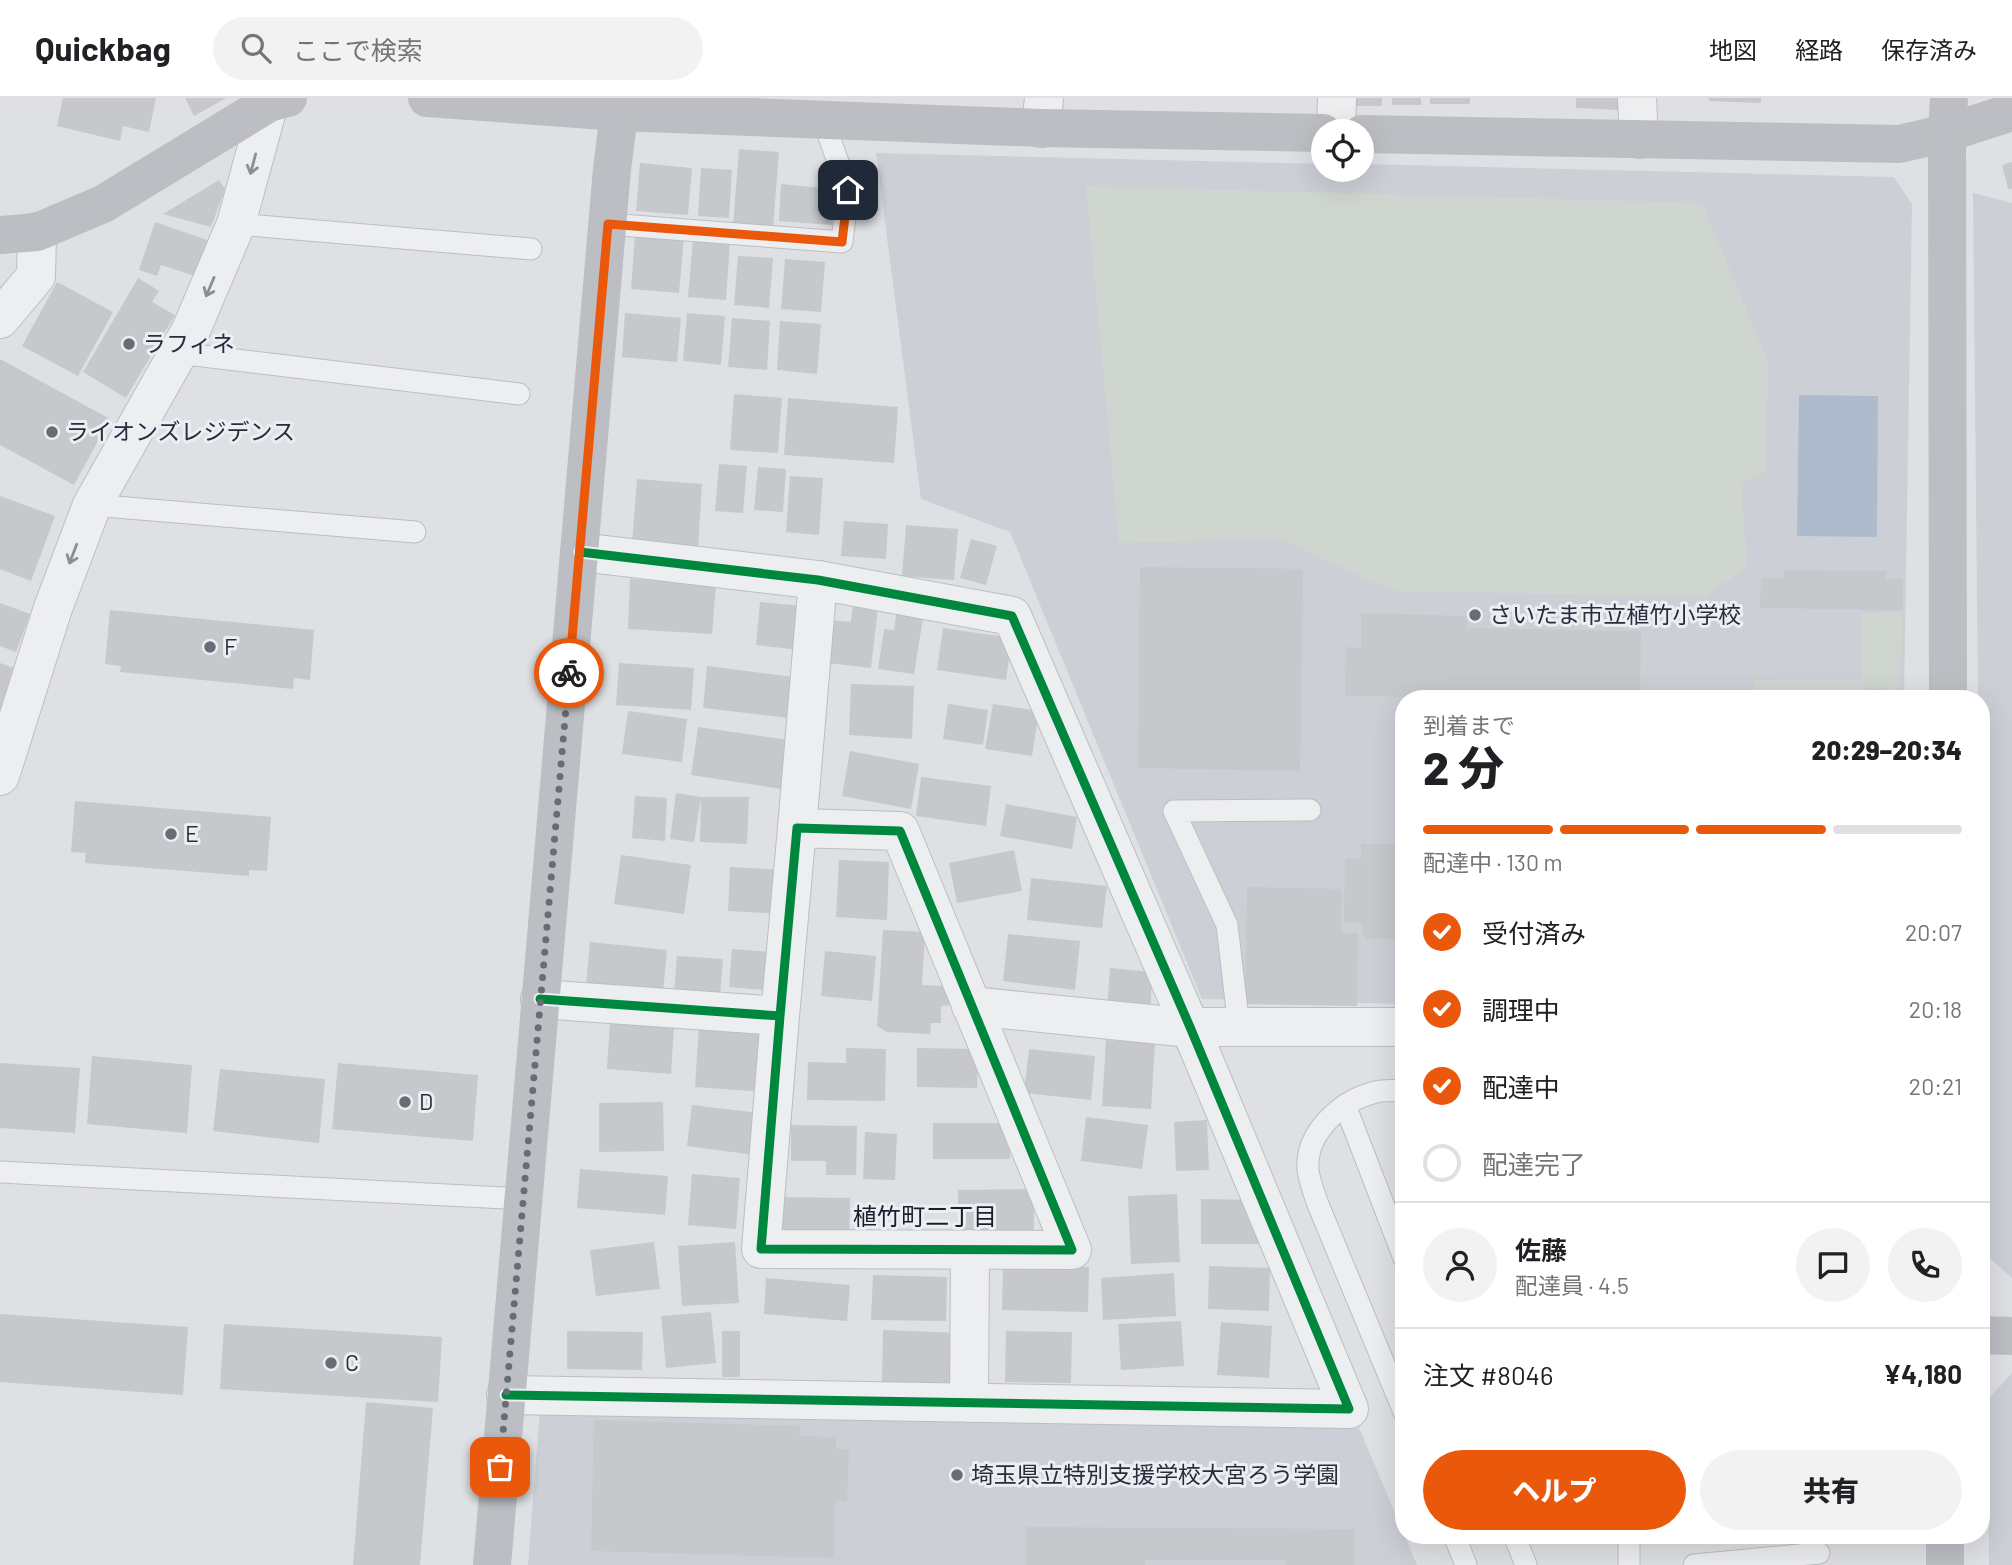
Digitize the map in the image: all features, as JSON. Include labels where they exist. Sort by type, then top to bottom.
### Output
[{"type":"street","points":[[427,98],[620,105],[823,120],[1042,113],[1311,132]]},
{"type":"street","points":[[1336,98],[1336,119]]},
{"type":"street","points":[[1637,98],[1639,139]]},
{"type":"street","points":[[0,776],[53,608],[92,505],[191,330],[236,224],[275,100]]},
{"type":"street","points":[[0,319],[36,276],[18,233],[103,204],[275,100]]},
{"type":"street","points":[[496,1565],[506,1395],[620,105]]},
{"type":"street","points":[[1374,134],[1899,144],[1948,116],[2012,112]]},
{"type":"street","points":[[1948,116],[1948,690]]},
{"type":"street","points":[[506,1395],[1349,1409],[1191,1027],[1012,616],[818,580],[580,552]]},
{"type":"street","points":[[797,828],[900,831],[1072,1250],[761,1249],[818,580]]},
{"type":"street","points":[[540,999],[780,1016]]},
{"type":"street","points":[[971,1006],[1191,1027],[1395,1027]]},
{"type":"street","points":[[969,1403],[970,1249]]},
{"type":"street","points":[[1990,1335],[2012,1336]]},
{"type":"street","points":[[1945,1544],[1945,1565]]},
{"type":"lane","points":[[608,224],[842,242],[848,190],[823,120]]},
{"type":"lane","points":[[236,224],[531,249]]},
{"type":"lane","points":[[178,353],[519,394]]},
{"type":"lane","points":[[92,505],[415,532]]},
{"type":"lane","points":[[1239,1027],[1227,925],[1174,811],[1310,810]]},
{"type":"lane","points":[[1395,1091],[1376,1092],[1345,1105],[1324,1123],[1312,1147],[1308,1169],[1317,1202],[1395,1390]]},
{"type":"lane","points":[[1345,1105],[1395,1235]]},
{"type":"lane","points":[[0,1172],[523,1199]]},
{"type":"lane","points":[[1458,1544],[1466,1565]]},
{"type":"lane","points":[[1518,1544],[1526,1565]]},
{"type":"lane","points":[[1629,1544],[1629,1565]]},
{"type":"lane","points":[[1707,1564],[1819,1551]]},
{"type":"shaded area","name":"さいたま市立植竹小学校","points":[[876,153],[1311,164],[1311,182],[1374,182],[1374,164],[1894,177],[1912,204],[1904,690],[1395,690],[1395,1004],[1202,999],[1010,532],[921,499]]},
{"type":"shaded area","points":[[1086,186],[1702,203],[1768,362],[1766,471],[1741,483],[1747,567],[1704,597],[1393,591],[1280,539],[1119,543]]},
{"type":"shaded area","points":[[1973,193],[2012,203],[2012,1278],[1990,1258],[1990,690],[1978,690]]},
{"type":"shaded area","points":[[1861,613],[1902,613],[1899,690],[1868,687],[1867,690],[1753,690],[1754,680],[1861,679]]},
{"type":"shaded area","points":[[2012,1373],[2012,1565],[1989,1565],[1990,1397]]},
{"type":"shaded area","name":"埼玉県立特別支援学校大宮ろう学園","points":[[540,1409],[1354,1416],[1395,1513],[1395,1544],[1408,1544],[1417,1565],[528,1565]]},
{"type":"water","points":[[1799,395],[1878,396],[1877,537],[1797,536]]},
{"type":"building","points":[[63,98],[156,98],[149,132],[123,126],[120,141],[57,126]]},
{"type":"building","points":[[185,98],[226,98],[194,116]]},
{"type":"building","points":[[1352,98],[1382,98],[1382,106],[1352,106]]},
{"type":"building","points":[[1392,98],[1421,98],[1421,105],[1392,105]]},
{"type":"building","points":[[1430,98],[1470,98],[1470,104],[1430,104]]},
{"type":"building","points":[[1576,98],[1621,98],[1620,110],[1576,108]]},
{"type":"building","points":[[1709,98],[1761,98],[1761,103],[1709,101]]},
{"type":"building","points":[[739,149],[779,152],[773,228],[733,225]]},
{"type":"building","points":[[2012,162],[2012,189],[2008,189],[2002,165]]},
{"type":"building","points":[[640,163],[692,168],[688,215],[636,211]]},
{"type":"building","points":[[701,168],[732,170],[729,218],[698,216]]},
{"type":"building","points":[[219,180],[225,189],[211,227],[163,214]]},
{"type":"building","points":[[781,184],[834,189],[832,225],[779,221]]},
{"type":"building","points":[[155,222],[210,241],[198,277],[161,265],[157,276],[139,270]]},
{"type":"building","points":[[635,235],[684,238],[679,293],[631,289]]},
{"type":"building","points":[[693,239],[730,242],[726,300],[688,297]]},
{"type":"building","points":[[738,256],[773,258],[769,308],[734,305]]},
{"type":"building","points":[[785,259],[825,262],[821,312],[781,309]]},
{"type":"building","name":"ラフィネ","points":[[138,278],[159,291],[152,302],[175,315],[126,398],[83,372]]},
{"type":"building","points":[[57,282],[113,312],[78,376],[22,346]]},
{"type":"building","points":[[625,313],[681,318],[677,362],[622,357]]},
{"type":"building","points":[[687,313],[725,316],[721,365],[683,361]]},
{"type":"building","points":[[732,318],[770,321],[767,370],[728,367]]},
{"type":"building","points":[[780,321],[821,324],[817,374],[777,370]]},
{"type":"building","name":"ライオンズレジデンス","points":[[0,359],[110,419],[74,485],[0,445]]},
{"type":"building","points":[[734,394],[782,398],[778,453],[730,450]]},
{"type":"building","points":[[788,398],[898,407],[894,463],[784,455]]},
{"type":"building","points":[[719,464],[747,466],[743,513],[715,511]]},
{"type":"building","points":[[758,467],[786,469],[783,512],[754,510]]},
{"type":"building","points":[[790,476],[823,478],[819,535],[786,532]]},
{"type":"building","points":[[637,479],[702,484],[698,548],[632,543]]},
{"type":"building","points":[[0,496],[55,516],[31,581],[0,569]]},
{"type":"building","points":[[844,521],[888,524],[886,559],[841,556]]},
{"type":"building","points":[[906,525],[958,529],[954,580],[902,576]]},
{"type":"building","points":[[971,539],[997,546],[986,585],[960,578]]},
{"type":"building","points":[[1140,567],[1303,569],[1300,771],[1138,768]]},
{"type":"building","points":[[1784,570],[1886,571],[1886,579],[1903,579],[1903,610],[1760,608],[1761,578],[1784,578]]},
{"type":"building","points":[[630,579],[716,584],[712,634],[628,629]]},
{"type":"building","points":[[760,602],[804,606],[800,650],[756,645]]},
{"type":"building","points":[[0,603],[30,614],[16,652],[0,646]]},
{"type":"building","points":[[853,604],[878,607],[871,668],[827,663],[832,620],[851,622]]},
{"type":"building","points":[[897,608],[924,612],[914,674],[878,669],[884,629],[894,630]]},
{"type":"building","name":"F","points":[[110,610],[314,630],[310,680],[294,678],[293,689],[120,672],[121,666],[105,664]]},
{"type":"building","points":[[1361,613],[1467,616],[1467,628],[1641,631],[1640,690],[1395,690],[1395,696],[1345,696],[1346,647],[1361,648]]},
{"type":"building","points":[[943,628],[1012,638],[1006,680],[937,670]]},
{"type":"building","points":[[0,663],[22,671],[6,714],[0,712]]},
{"type":"building","points":[[619,663],[694,668],[691,710],[616,705]]},
{"type":"building","points":[[707,666],[794,677],[789,718],[703,708]]},
{"type":"building","points":[[851,684],[914,686],[912,739],[849,735]]},
{"type":"building","points":[[948,704],[988,710],[983,745],[943,739]]},
{"type":"building","points":[[993,704],[1039,711],[1032,756],[985,749]]},
{"type":"building","points":[[628,711],[687,719],[682,762],[622,754]]},
{"type":"building","points":[[698,727],[789,740],[781,789],[691,775]]},
{"type":"building","points":[[850,751],[919,764],[911,809],[842,796]]},
{"type":"building","points":[[921,777],[991,786],[986,826],[916,816]]},
{"type":"building","points":[[676,793],[701,797],[694,842],[670,839]]},
{"type":"building","points":[[635,796],[667,798],[665,841],[632,838]]},
{"type":"building","points":[[701,797],[749,797],[747,844],[700,842]]},
{"type":"building","name":"E","points":[[75,801],[271,817],[267,871],[249,870],[249,876],[85,863],[86,853],[71,852]]},
{"type":"building","points":[[1006,804],[1077,817],[1072,849],[1000,836]]},
{"type":"building","points":[[1361,844],[1395,844],[1395,939],[1366,939],[1366,935],[1362,935],[1362,923],[1344,923],[1345,859],[1361,859]]},
{"type":"building","points":[[1014,850],[1022,891],[957,903],[949,863]]},
{"type":"building","points":[[621,855],[691,865],[684,914],[614,904]]},
{"type":"building","points":[[839,860],[889,862],[887,920],[836,917]]},
{"type":"building","points":[[730,867],[786,870],[784,914],[728,911]]},
{"type":"building","points":[[1031,878],[1107,886],[1102,928],[1027,920]]},
{"type":"building","points":[[1247,887],[1342,889],[1341,933],[1358,933],[1357,1006],[1245,1004]]},
{"type":"building","points":[[883,930],[925,932],[922,985],[945,986],[953,1005],[941,1006],[941,1023],[931,1023],[930,1034],[887,1032],[877,1026]]},
{"type":"building","points":[[1008,934],[1080,941],[1075,990],[1003,981]]},
{"type":"building","points":[[590,942],[667,950],[663,993],[586,985]]},
{"type":"building","points":[[732,949],[769,952],[765,990],[729,987]]},
{"type":"building","points":[[825,951],[876,956],[872,1001],[821,996]]},
{"type":"building","points":[[677,956],[723,959],[720,996],[674,992]]},
{"type":"building","points":[[1110,968],[1153,972],[1150,1010],[1107,1007]]},
{"type":"building","points":[[610,1022],[674,1027],[671,1074],[607,1069]]},
{"type":"building","points":[[699,1026],[769,1031],[765,1092],[695,1087]]},
{"type":"building","points":[[1106,1040],[1155,1043],[1151,1109],[1102,1106]]},
{"type":"building","points":[[846,1048],[886,1049],[885,1101],[807,1100],[808,1062],[846,1063]]},
{"type":"building","points":[[917,1048],[978,1049],[977,1088],[917,1087]]},
{"type":"building","points":[[1029,1049],[1095,1056],[1091,1100],[1024,1093]]},
{"type":"building","points":[[92,1056],[192,1065],[187,1133],[87,1124]]},
{"type":"building","points":[[0,1063],[80,1068],[75,1133],[0,1128]]},
{"type":"building","name":"D","points":[[338,1063],[478,1075],[473,1141],[332,1129]]},
{"type":"building","points":[[220,1069],[325,1079],[319,1143],[213,1131]]},
{"type":"building","points":[[663,1102],[664,1151],[599,1152],[599,1103]]},
{"type":"building","points":[[692,1105],[768,1114],[762,1156],[687,1146]]},
{"type":"building","points":[[1086,1117],[1148,1125],[1142,1169],[1081,1161]]},
{"type":"building","points":[[1207,1120],[1209,1170],[1176,1171],[1174,1122]]},
{"type":"building","points":[[933,1123],[1010,1123],[1010,1159],[933,1159]]},
{"type":"building","points":[[791,1125],[857,1126],[856,1175],[826,1175],[826,1161],[791,1161]]},
{"type":"building","points":[[865,1132],[897,1134],[895,1180],[863,1179]]},
{"type":"building","points":[[580,1169],[668,1176],[665,1215],[577,1208]]},
{"type":"building","points":[[692,1174],[740,1178],[736,1229],[688,1225]]},
{"type":"building","points":[[1034,1189],[1034,1241],[958,1241],[958,1190]]},
{"type":"building","points":[[1177,1194],[1180,1262],[1131,1264],[1128,1196]]},
{"type":"building","points":[[780,1197],[850,1198],[849,1240],[779,1239]]},
{"type":"building","points":[[1201,1199],[1259,1200],[1259,1244],[1201,1244]]},
{"type":"building","points":[[654,1242],[660,1289],[596,1296],[590,1250]]},
{"type":"building","points":[[735,1242],[739,1303],[682,1306],[678,1246]]},
{"type":"building","points":[[1003,1266],[1089,1267],[1088,1312],[1002,1310]]},
{"type":"building","points":[[1209,1266],[1270,1268],[1269,1311],[1208,1309]]},
{"type":"building","points":[[1174,1273],[1176,1316],[1103,1320],[1101,1278]]},
{"type":"building","points":[[873,1275],[947,1277],[946,1321],[871,1320]]},
{"type":"building","points":[[766,1278],[850,1285],[847,1321],[764,1314]]},
{"type":"building","points":[[711,1312],[716,1363],[666,1368],[661,1316]]},
{"type":"building","points":[[0,1314],[188,1327],[183,1395],[0,1382]]},
{"type":"building","points":[[1181,1321],[1184,1366],[1121,1370],[1118,1324]]},
{"type":"building","points":[[1221,1322],[1272,1326],[1269,1378],[1217,1375]]},
{"type":"building","name":"C","points":[[224,1324],[442,1337],[438,1402],[220,1389]]},
{"type":"building","points":[[883,1330],[959,1333],[958,1385],[882,1382]]},
{"type":"building","points":[[567,1331],[643,1332],[642,1370],[567,1369]]},
{"type":"building","points":[[722,1331],[740,1331],[740,1377],[722,1377]]},
{"type":"building","points":[[1006,1331],[1072,1332],[1071,1383],[1005,1382]]},
{"type":"building","points":[[366,1402],[433,1408],[420,1565],[353,1565]]},
{"type":"building","points":[[594,1420],[800,1426],[799,1436],[836,1437],[836,1449],[849,1449],[847,1502],[835,1501],[834,1558],[591,1551]]},
{"type":"building","points":[[1026,1527],[1354,1529],[1354,1565],[1285,1565],[1285,1560],[1145,1560],[1145,1565],[1026,1565]]},
{"type":"cycle path","points":[[506,1395],[1349,1409],[1190,1027],[1012,616],[818,580],[580,552]]},
{"type":"cycle path","points":[[540,999],[780,1016],[797,828],[900,831],[1072,1250],[761,1249],[780,1016]]},
{"type":"way so far","points":[[500,1467],[569,673]]},
{"type":"place","name":"ラフィネ","points":[[129,344]]},
{"type":"place","name":"ライオンズレジデンス","points":[[52,432]]},
{"type":"place","name":"さいたま市立植竹小学校","points":[[1475,615]]},
{"type":"place","name":"F","points":[[210,647]]},
{"type":"place","name":"E","points":[[171,834]]},
{"type":"place","name":"D","points":[[405,1102]]},
{"type":"place","name":"C","points":[[331,1363]]},
{"type":"place","name":"埼玉県立特別支援学校大宮ろう学園","points":[[957,1475]]},
{"type":"district","name":"植竹町二丁目","points":[[925,1217]]},
{"type":"route","points":[[569,673],[608,224],[842,242],[848,190]]}]
